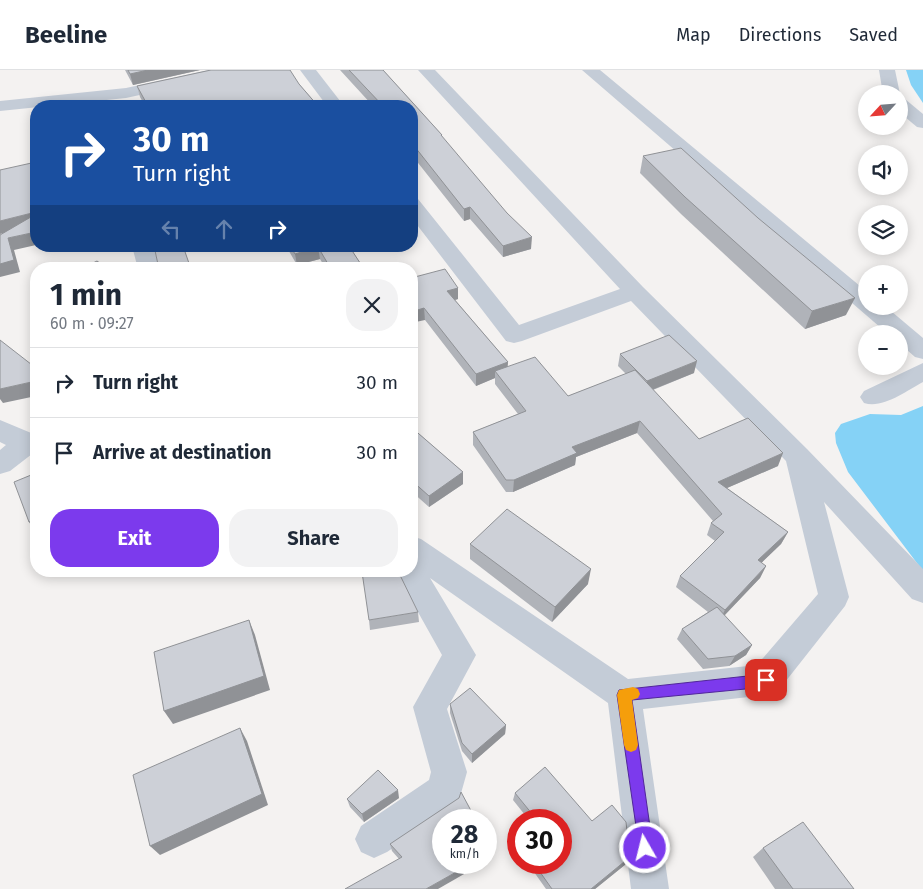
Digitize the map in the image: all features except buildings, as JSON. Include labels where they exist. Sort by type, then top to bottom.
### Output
[{"type":"street","points":[[126,100],[230,70]]},
{"type":"street","points":[[308,70],[331,100]]},
{"type":"street","points":[[426,70],[635,292],[798,456],[923,590]]},
{"type":"street","points":[[590,70],[858,296]]},
{"type":"street","points":[[887,70],[890,85]]},
{"type":"street","points":[[0,106],[30,105]]},
{"type":"street","points":[[908,110],[923,123]]},
{"type":"street","points":[[418,212],[514,335],[635,292]]},
{"type":"street","points":[[881,315],[923,351]]},
{"type":"street","points":[[873,397],[923,372]]},
{"type":"street","points":[[0,430],[30,444]]},
{"type":"street","points":[[0,464],[30,446]]},
{"type":"street","points":[[418,553],[624,695],[766,680],[834,597],[798,456]]},
{"type":"street","points":[[374,839],[445,791],[450,772],[430,707],[460,655],[414,577]]},
{"type":"street","points":[[624,695],[650,889]]},
{"type":"water","points":[[906,70],[923,70],[923,103],[911,85]]},
{"type":"water","points":[[923,406],[923,571],[848,472],[836,443],[835,433],[841,424],[870,414],[901,415]]},
{"type":"slow traffic","points":[[631,745],[624,695],[633,694]]},
{"type":"route","points":[[645,848],[624,695],[766,680]]}]
